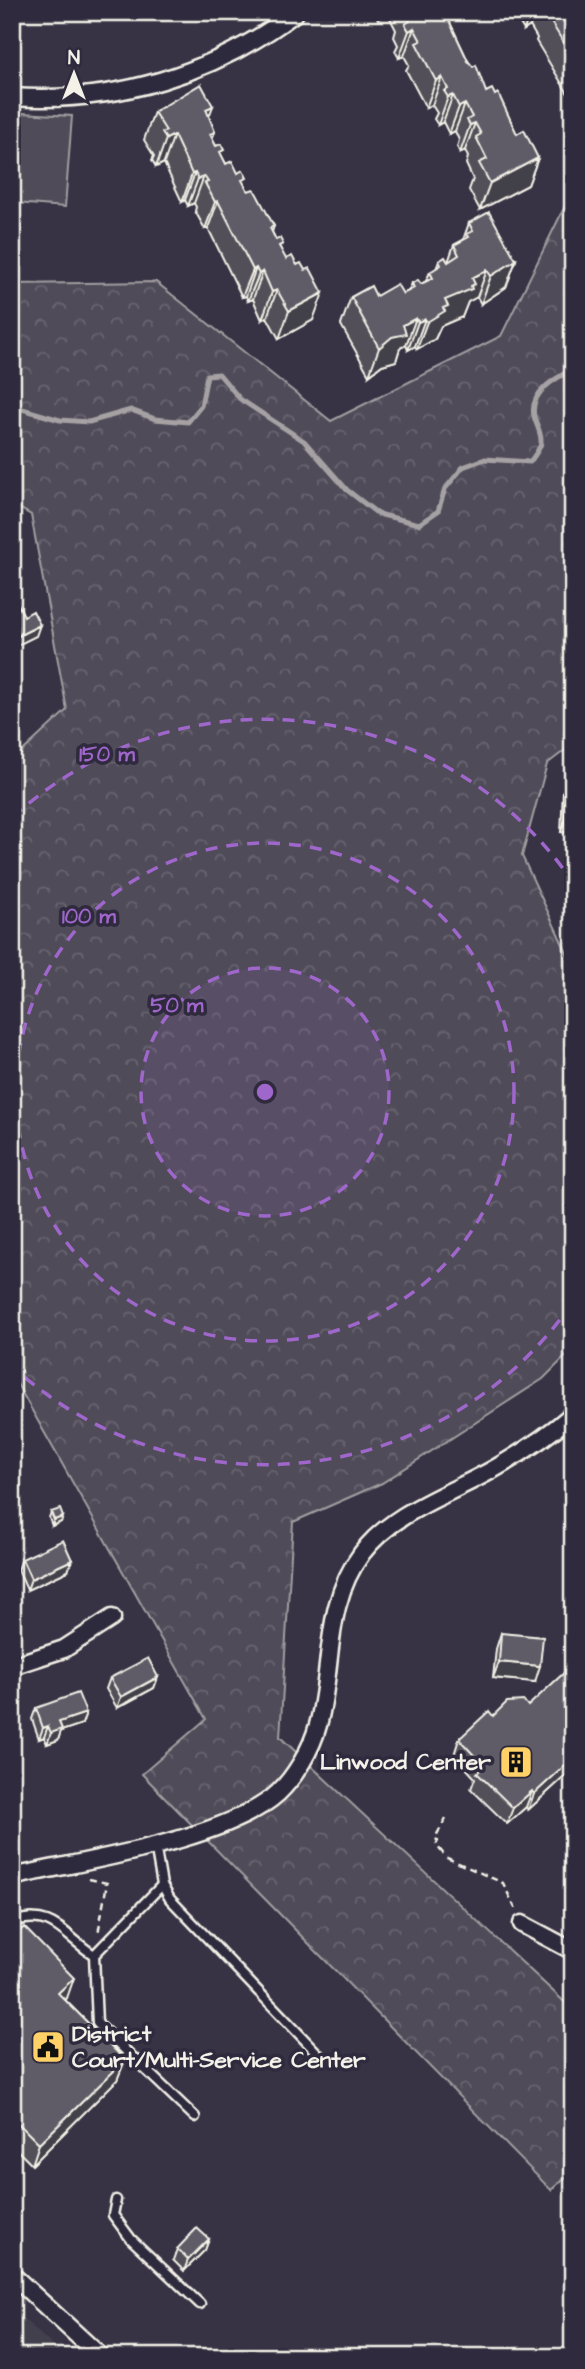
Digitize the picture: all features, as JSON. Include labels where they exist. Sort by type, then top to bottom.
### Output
[{"type":"street","points":[[12,97],[85,96],[143,87],[218,60],[270,32],[296,12]]},
{"type":"street","points":[[12,1877],[155,1845],[227,1824],[253,1811],[278,1793],[295,1772],[318,1726],[338,1599],[348,1573],[363,1551],[383,1531],[410,1513],[499,1466],[539,1441],[573,1414]]},
{"type":"street","points":[[12,1666],[64,1649],[112,1618]]},
{"type":"street","points":[[522,1924],[573,1951]]},
{"type":"street","points":[[12,2275],[101,2357]]},
{"type":"lane","points":[[155,1845],[162,1885],[170,1899],[324,2060]]},
{"type":"lane","points":[[162,1885],[94,1955],[97,2023],[195,2117]]},
{"type":"lane","points":[[12,1922],[28,1917],[50,1920],[94,1955]]},
{"type":"lane","points":[[116,2200],[113,2215],[131,2239],[200,2304]]},
{"type":"path","points":[[446,1818],[435,1838],[440,1852],[457,1865],[503,1883],[522,1924]]},
{"type":"path","points":[[74,1863],[80,1877],[107,1883],[94,1955]]},
{"type":"shaded area","points":[[12,2308],[65,2357],[12,2357]]},
{"type":"green space","points":[[22,113],[72,116],[65,207],[16,203]]},
{"type":"green space","points":[[573,199],[573,744],[547,764],[522,856],[573,966],[573,1349],[543,1379],[382,1483],[293,1522],[280,1737],[573,2010],[573,2171],[551,2190],[142,1774],[206,1719],[12,1375],[12,761],[67,710],[31,515],[12,504],[12,284],[156,282],[331,421],[501,336],[566,204]]},
{"type":"building","points":[[405,12],[445,12],[468,61],[473,67],[476,65],[486,92],[492,89],[495,95],[498,93],[517,134],[524,130],[538,158],[490,183],[479,163],[487,159],[476,137],[481,134],[475,123],[470,125],[467,120],[472,117],[465,104],[459,107],[453,95],[448,97],[444,91],[448,89],[442,77],[436,81],[416,43],[421,41],[414,28],[409,31],[405,24],[410,21]]},
{"type":"building","points":[[573,12],[573,58],[546,14]]},
{"type":"building","points":[[201,84],[213,106],[206,109],[215,132],[210,134],[216,146],[221,144],[224,150],[220,152],[226,164],[232,161],[238,173],[243,170],[247,178],[242,180],[248,191],[254,189],[274,226],[270,228],[276,240],[280,238],[283,244],[279,246],[286,259],[292,256],[297,265],[301,263],[305,270],[310,268],[323,293],[289,311],[277,290],[272,292],[263,271],[259,274],[256,268],[253,270],[218,201],[215,202],[205,183],[208,182],[204,176],[198,179],[195,173],[192,174],[174,135],[166,139],[162,133],[166,131],[154,112]]},
{"type":"building","points":[[489,212],[516,260],[491,276],[487,270],[472,278],[475,284],[471,286],[472,289],[445,300],[448,306],[443,308],[445,311],[427,322],[425,319],[418,322],[416,318],[403,325],[406,334],[392,337],[379,348],[351,297],[371,286],[376,296],[397,284],[403,294],[414,288],[412,283],[418,280],[421,284],[433,278],[430,272],[441,265],[439,261],[445,257],[448,262],[459,255],[454,245],[469,237],[467,234],[473,231],[469,223]]},
{"type":"building","points":[[12,592],[24,616],[33,611],[40,625],[12,639]]},
{"type":"building","points":[[567,781],[573,781],[573,822],[565,821]]},
{"type":"building","points":[[60,1509],[63,1517],[54,1520],[51,1512]]},
{"type":"building","points":[[63,1540],[72,1560],[31,1579],[22,1559]]},
{"type":"building","points":[[501,1633],[543,1637],[540,1666],[499,1662]]},
{"type":"building","points":[[148,1658],[158,1677],[121,1697],[110,1678]]},
{"type":"building","name":"Linwood Center","points":[[565,1672],[573,1680],[573,1758],[534,1794],[532,1791],[513,1808],[477,1773],[484,1766],[459,1739],[489,1711],[493,1716],[507,1702],[524,1701],[528,1706]]},
{"type":"building","points":[[78,1693],[86,1713],[59,1722],[62,1729],[51,1733],[48,1726],[43,1728],[36,1708]]},
{"type":"building","name":"District Court/Multi-Service Center","points":[[24,1927],[74,1978],[58,1993],[125,2060],[39,2144],[12,2117],[12,1939]]},
{"type":"building","points":[[197,2228],[209,2239],[188,2260],[177,2249]]},
{"type":"waterway","points":[[12,406],[60,420],[89,422],[131,410],[155,419],[188,422],[201,406],[207,375],[219,374],[240,399],[304,441],[347,490],[378,514],[419,524],[438,511],[445,489],[463,467],[485,459],[530,462],[541,443],[534,416],[536,400],[545,387],[573,369]]},
{"type":"place","name":"Linwood Center","points":[[516,1762]]},
{"type":"place","name":"District Court/Multi-Service Center","points":[[48,2047]]}]
